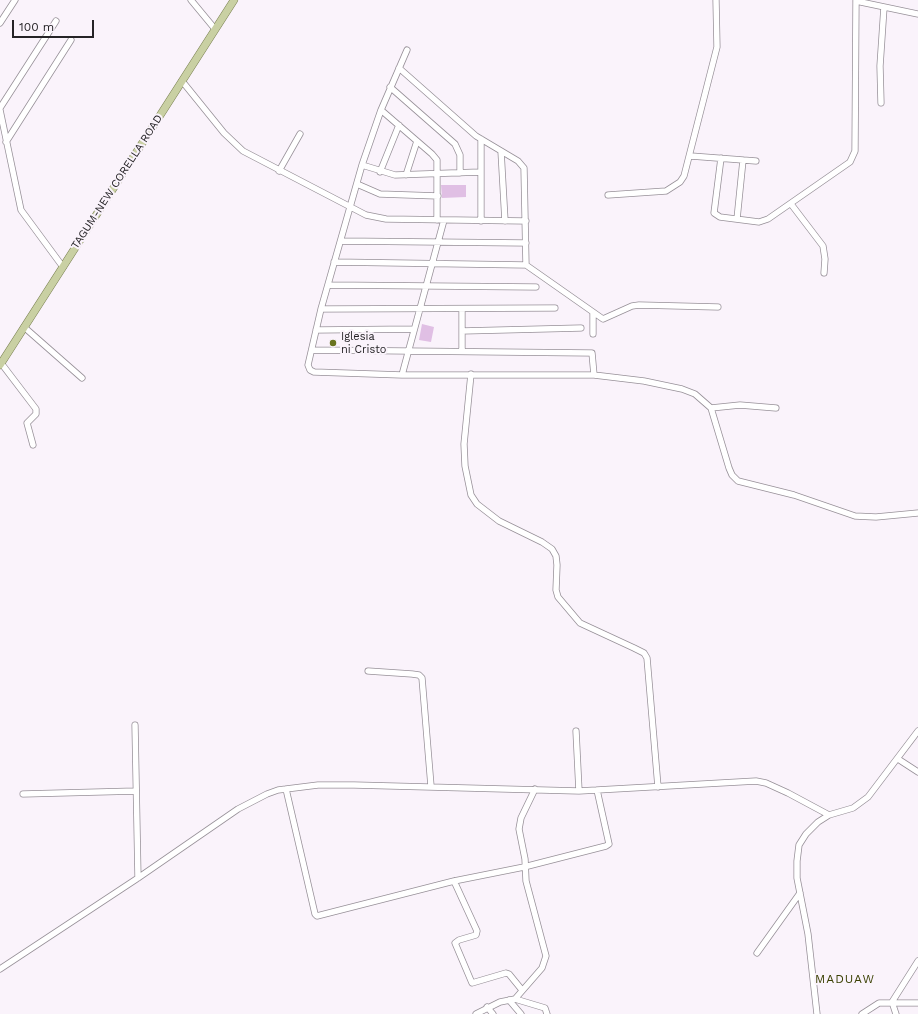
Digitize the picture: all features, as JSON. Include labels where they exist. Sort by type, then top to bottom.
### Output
[{"type":"main road","name":"TAGUM-NEW CORELLA ROAD","points":[[1,364],[234,0]]},
{"type":"street","points":[[0,23],[15,0]]},
{"type":"street","points":[[191,0],[215,29]]},
{"type":"street","points":[[608,195],[666,191],[680,182],[690,156],[717,46],[716,0]]},
{"type":"street","points":[[720,158],[714,213],[717,216],[762,222],[791,204],[846,165],[853,157],[856,1],[918,14]]},
{"type":"street","points":[[881,102],[880,66],[884,7]]},
{"type":"street","points":[[56,21],[0,109],[21,210],[63,267]]},
{"type":"street","points":[[6,142],[71,40]]},
{"type":"street","points":[[407,50],[390,87],[362,165],[321,308],[308,365],[312,372],[594,375],[644,381],[682,389],[699,396],[711,408],[729,468],[732,475],[738,481],[794,495],[855,516],[876,518],[918,513]]},
{"type":"street","points":[[399,68],[481,139],[518,162],[524,168],[526,265]]},
{"type":"street","points":[[182,81],[238,148],[350,208],[376,218],[526,221]]},
{"type":"street","points":[[390,87],[455,144],[460,155],[460,173]]},
{"type":"street","points":[[381,110],[436,158],[438,175],[437,220]]},
{"type":"street","points":[[380,172],[399,125]]},
{"type":"street","points":[[279,171],[300,134]]},
{"type":"street","points":[[481,139],[481,221]]},
{"type":"street","points":[[406,175],[418,141]]},
{"type":"street","points":[[501,151],[505,221]]},
{"type":"street","points":[[690,156],[756,161]]},
{"type":"street","points":[[737,219],[743,160]]},
{"type":"street","points":[[362,165],[380,172],[395,175],[438,175],[480,172]]},
{"type":"street","points":[[357,184],[380,194],[438,196]]},
{"type":"street","points":[[791,204],[823,246],[825,259],[824,273]]},
{"type":"street","points":[[402,374],[444,220]]},
{"type":"street","points":[[341,241],[526,243]]},
{"type":"street","points":[[334,262],[526,265],[603,319],[632,306],[639,305],[718,307]]},
{"type":"street","points":[[328,285],[536,287]]},
{"type":"street","points":[[321,308],[555,308]]},
{"type":"street","points":[[462,309],[462,350]]},
{"type":"street","points":[[593,312],[593,334]]},
{"type":"street","points":[[24,327],[82,378]]},
{"type":"street","points":[[462,331],[581,328]]},
{"type":"street","points":[[316,330],[414,329]]},
{"type":"street","points":[[312,350],[462,350],[592,353],[594,375]]},
{"type":"street","points":[[1,364],[36,409],[36,414],[27,423],[33,445]]},
{"type":"street","points":[[471,374],[464,444],[465,466],[471,495],[477,504],[499,521],[542,542],[552,549],[556,556],[556,590],[558,597],[580,623],[644,653],[647,658],[658,787]]},
{"type":"street","points":[[711,408],[740,405],[776,408]]},
{"type":"street","points":[[368,671],[412,674],[419,675],[422,678],[431,786]]},
{"type":"street","points":[[135,725],[138,878]]},
{"type":"street","points":[[576,731],[579,791]]},
{"type":"street","points":[[817,1014],[808,934],[800,893],[797,861],[800,845],[806,834],[818,822],[829,815],[853,808],[861,803],[898,759],[917,733]]},
{"type":"street","points":[[898,759],[918,772]]},
{"type":"street","points":[[0,970],[238,809],[267,794],[286,789],[318,785],[431,786],[579,791],[756,781],[766,783],[788,793],[829,815]]},
{"type":"street","points":[[286,789],[316,916],[454,881],[524,867],[608,845],[597,790]]},
{"type":"street","points":[[476,1014],[488,1007],[512,999],[542,968],[546,956],[526,881],[519,824],[535,789]]},
{"type":"street","points":[[23,794],[136,791]]},
{"type":"street","points":[[454,881],[477,932],[476,935],[459,940],[455,943],[472,983],[506,973],[510,974],[522,990]]},
{"type":"street","points":[[757,952],[800,893]]},
{"type":"street","points":[[892,1002],[918,961]]},
{"type":"street","points":[[512,999],[522,1014]]},
{"type":"street","points":[[512,999],[544,1008],[547,1014]]},
{"type":"street","points":[[892,1002],[896,1013]]},
{"type":"street","points":[[862,1014],[879,1003],[892,1002],[918,1004]]},
{"type":"street","points":[[896,1013],[900,1003]]},
{"type":"street","points":[[488,1007],[493,1014]]},
{"type":"shaded area","points":[[441,185],[466,185],[466,197],[442,198]]},
{"type":"shaded area","points":[[422,324],[434,327],[431,342],[419,340]]},
{"type":"place","name":"Iglesia ni Cristo","points":[[333,343]]},
{"type":"district","name":"MADUAW","points":[[845,979]]}]
